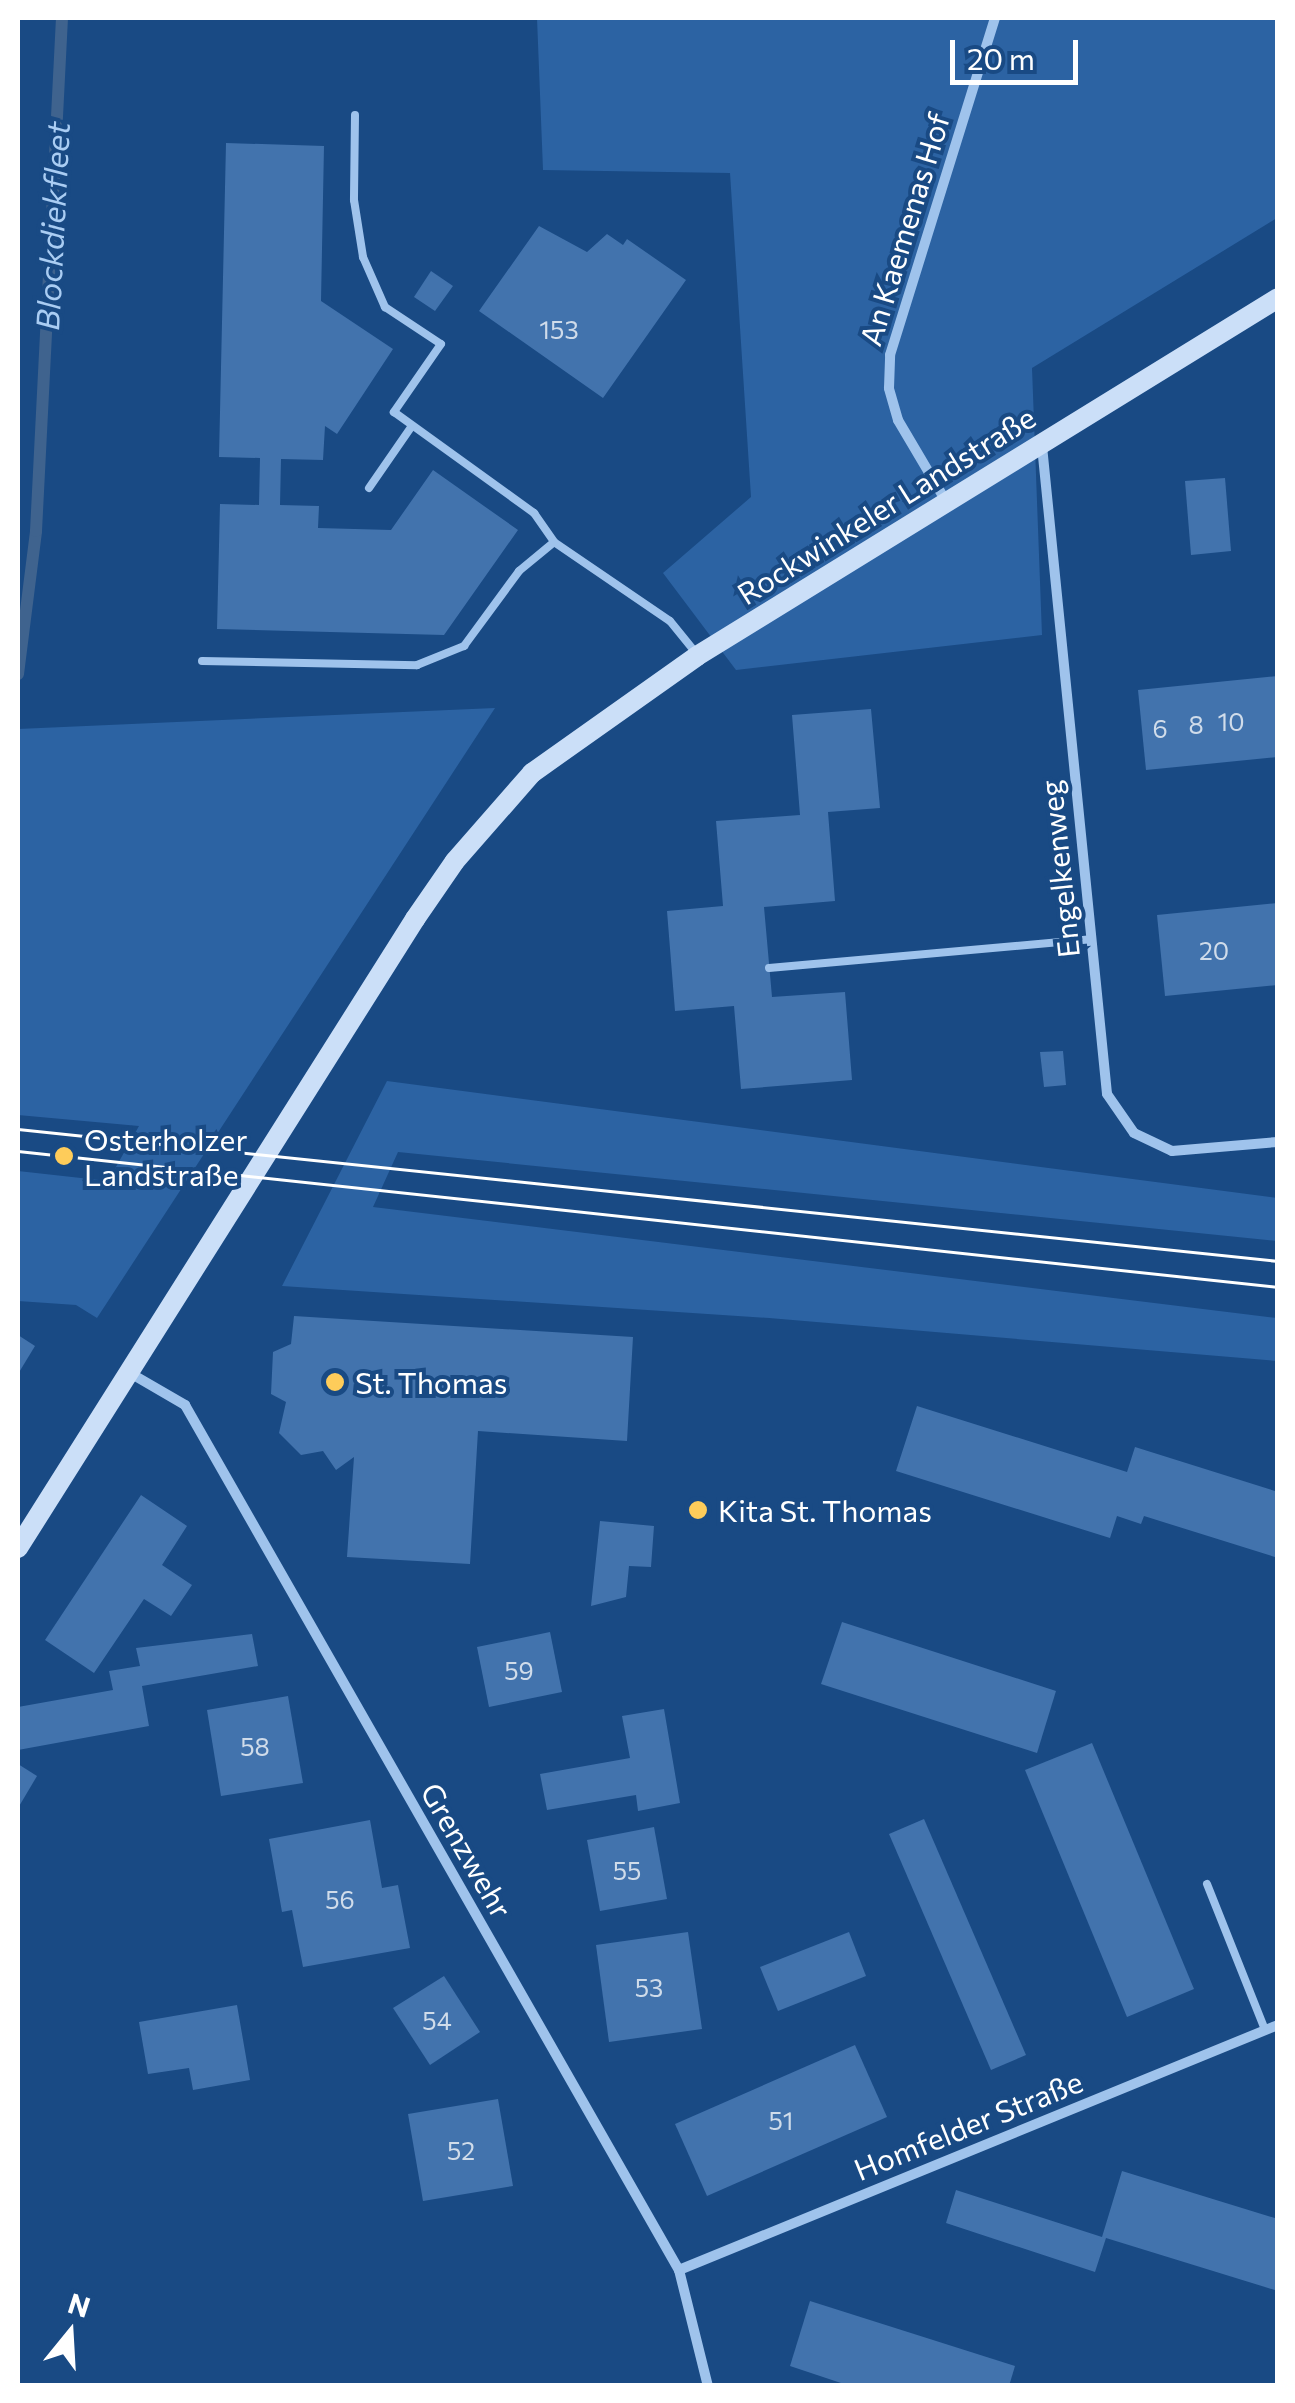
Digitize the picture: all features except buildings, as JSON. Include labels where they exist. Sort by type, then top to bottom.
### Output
[{"type":"main road","name":"Rockwinkeler Landstraße","points":[[130,1373],[415,919],[455,860],[532,773],[698,656],[1278,298]]},
{"type":"main road","points":[[18,1548],[130,1373]]},
{"type":"street","name":"An Kaemenas Hof","points":[[948,504],[898,420],[890,355],[995,18]]},
{"type":"street","name":"Engelkenweg","points":[[1042,444],[1106,1094],[1134,1133],[1172,1150],[1278,1142]]},
{"type":"street","name":"Grenzwehr","points":[[130,1373],[185,1405],[678,2270],[708,2386]]},
{"type":"street","name":"Homfelder Straße","points":[[678,2270],[1278,2025]]},
{"type":"lane","points":[[355,115],[354,200],[363,256],[385,307],[441,344],[394,412],[534,512],[554,542],[670,621],[698,656]]},
{"type":"lane","points":[[369,488],[412,426]]},
{"type":"lane","points":[[202,661],[417,665],[464,646],[520,571],[554,542]]},
{"type":"lane","points":[[770,968],[1092,939]]},
{"type":"lane","points":[[1207,1884],[1265,2030]]},
{"type":"shaded area","points":[[537,18],[1277,18],[1277,218],[1032,368],[1042,635],[736,670],[663,573],[751,497],[730,173],[543,170]]},
{"type":"shaded area","points":[[495,708],[97,1318],[76,1305],[18,1301],[18,1171],[108,1181],[139,1126],[18,1115],[18,729]]},
{"type":"shaded area","points":[[387,1081],[1277,1198],[1277,1241],[398,1152],[373,1207],[1277,1318],[1277,1361],[769,1318],[282,1286]]},
{"type":"waterway","name":"Blockdiekfleet","points":[[18,674],[36,531],[62,18]]},
{"type":"tram line","points":[[18,1129],[1278,1261]]},
{"type":"tram line","points":[[18,1151],[1278,1287]]},
{"type":"place","name":"Osterholzer Landstraße","points":[[64,1156]]},
{"type":"place","name":"St. Thomas","points":[[335,1382]]},
{"type":"place","name":"Kita St. Thomas","points":[[698,1510]]}]
